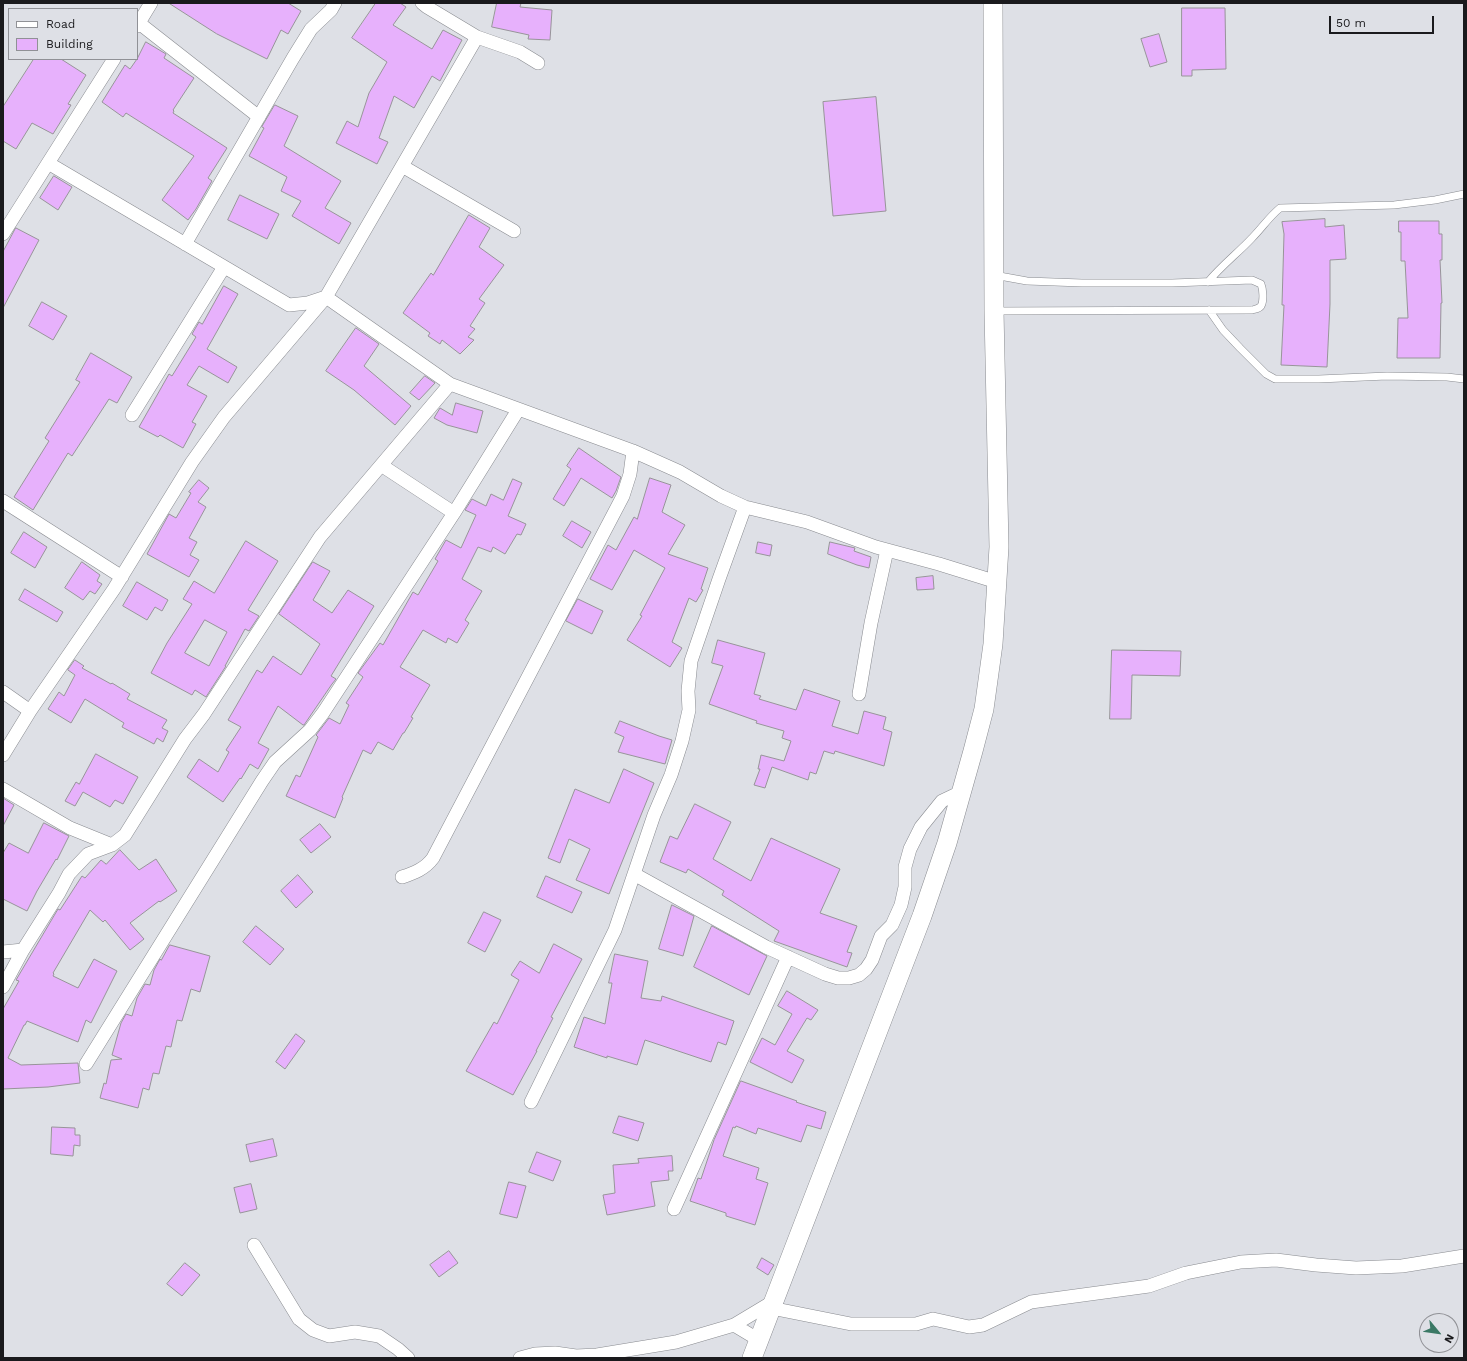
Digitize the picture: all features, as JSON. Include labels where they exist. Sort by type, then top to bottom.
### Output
[{"type":"main road","points":[[752,1358],[922,916],[963,791],[984,709],[993,644],[1000,547],[994,311],[993,3]]},
{"type":"street","points":[[151,3],[138,25],[259,117]]},
{"type":"street","points":[[185,244],[311,29],[331,10],[335,3]]},
{"type":"street","points":[[422,3],[439,15],[477,37],[520,52],[538,63]]},
{"type":"street","points":[[3,755],[30,711],[122,577],[192,462],[224,417],[326,297],[477,37]]},
{"type":"street","points":[[5,229],[113,60]]},
{"type":"street","points":[[48,163],[289,305],[308,303],[326,297]]},
{"type":"street","points":[[402,166],[514,231]]},
{"type":"street","points":[[132,415],[224,267]]},
{"type":"street","points":[[326,297],[450,384],[633,451],[680,472],[721,496],[745,507],[807,522],[887,550],[997,582]]},
{"type":"street","points":[[3,987],[23,950],[59,893],[69,874],[88,854],[112,845],[125,836],[185,739],[204,714],[320,537],[450,384]]},
{"type":"street","points":[[86,1064],[262,781],[275,762],[310,730],[323,713],[454,513],[518,410]]},
{"type":"street","points":[[402,877],[418,872],[428,866],[433,858],[623,496],[630,474],[633,451]]},
{"type":"street","points":[[381,465],[454,513]]},
{"type":"street","points":[[3,501],[122,577]]},
{"type":"street","points":[[531,1102],[615,930],[654,815],[671,775],[682,741],[689,710],[688,692],[692,661],[745,507]]},
{"type":"street","points":[[859,694],[871,623],[887,550]]},
{"type":"street","points":[[3,692],[30,711]]},
{"type":"street","points":[[3,789],[70,828],[112,845]]},
{"type":"street","points":[[634,874],[788,957],[825,974],[838,978],[849,978],[859,975],[866,969],[872,960],[881,936],[892,925],[901,905],[905,887],[905,867],[910,849],[921,827],[942,801],[963,791]]},
{"type":"street","points":[[3,952],[23,950]]},
{"type":"street","points":[[674,1209],[788,957]]},
{"type":"street","points":[[254,1245],[299,1319],[313,1330],[329,1336],[355,1332],[379,1336],[408,1358]]},
{"type":"street","points":[[520,1358],[535,1354],[555,1353],[576,1356],[597,1355],[676,1342],[734,1325],[772,1305],[851,1324],[916,1324],[933,1319],[969,1327],[983,1325],[1030,1302],[1149,1286],[1186,1273],[1241,1262],[1276,1260],[1356,1268],[1402,1266],[1464,1256]]},
{"type":"street","points":[[734,1325],[759,1340]]},
{"type":"lane","points":[[1208,282],[1217,270],[1237,254],[1263,228],[1270,216],[1280,208],[1394,205],[1436,200],[1464,194]]},
{"type":"lane","points":[[994,275],[1027,281],[1082,284],[1252,280],[1261,284],[1262,287],[1262,305],[1258,309],[994,311]]},
{"type":"lane","points":[[1209,310],[1223,330],[1240,348],[1266,374],[1275,379],[1395,376],[1447,377],[1464,379]]},
{"type":"building","points":[[169,3],[288,3],[301,11],[288,34],[281,30],[267,59],[217,34]]},
{"type":"building","points":[[376,3],[400,3],[406,7],[393,25],[432,49],[443,30],[462,40],[440,81],[432,76],[414,108],[394,96],[379,138],[388,142],[377,164],[336,143],[347,121],[358,127],[369,93],[387,62],[352,38]]},
{"type":"building","points":[[497,3],[521,3],[520,7],[552,10],[550,40],[528,39],[529,35],[492,27]]},
{"type":"building","points":[[1182,8],[1225,8],[1226,69],[1192,70],[1192,76],[1182,76]]},
{"type":"building","points":[[1159,34],[1167,62],[1150,67],[1141,39]]},
{"type":"building","points":[[146,42],[166,54],[164,58],[194,78],[173,110],[173,113],[227,148],[208,178],[212,181],[188,220],[162,200],[194,156],[126,113],[123,117],[102,102],[125,65],[130,69],[136,60],[138,60]]},
{"type":"building","points":[[33,60],[63,60],[86,75],[68,104],[71,105],[53,134],[32,123],[16,149],[3,141],[3,107]]},
{"type":"building","points":[[876,97],[886,211],[833,216],[823,102]]},
{"type":"building","points":[[275,105],[298,116],[284,146],[341,181],[325,208],[351,223],[339,244],[292,216],[301,201],[281,191],[287,177],[249,156],[264,128],[262,127]]},
{"type":"building","points":[[54,176],[72,187],[58,210],[40,198]]},
{"type":"building","points":[[240,195],[279,214],[267,239],[228,220]]},
{"type":"building","points":[[469,215],[490,228],[479,247],[504,265],[479,299],[485,303],[470,326],[475,329],[468,337],[474,340],[460,354],[442,340],[440,344],[428,336],[430,333],[403,313],[431,273],[433,275]]},
{"type":"building","points":[[1325,219],[1325,227],[1344,225],[1346,259],[1330,260],[1330,304],[1327,367],[1281,365],[1284,305],[1282,305],[1284,234],[1282,222]]},
{"type":"building","points":[[1399,221],[1439,221],[1439,234],[1442,234],[1442,260],[1440,260],[1442,303],[1440,358],[1397,358],[1398,318],[1408,318],[1405,261],[1401,261],[1401,232],[1399,232]]},
{"type":"building","points":[[16,228],[39,240],[3,308],[3,252]]},
{"type":"building","points":[[224,286],[238,294],[207,349],[237,367],[228,383],[199,366],[187,385],[207,396],[192,422],[196,424],[183,448],[160,435],[158,437],[139,427],[169,374],[172,376],[196,337],[192,334],[199,322],[202,324]]},
{"type":"building","points":[[42,302],[67,316],[53,340],[29,326]]},
{"type":"building","points":[[356,328],[379,344],[364,366],[411,406],[395,425],[354,390],[326,371]]},
{"type":"building","points":[[91,353],[132,377],[117,403],[109,399],[72,456],[68,453],[33,510],[14,497],[49,441],[45,438],[80,382],[76,380]]},
{"type":"building","points":[[425,376],[435,383],[419,400],[410,393]]},
{"type":"building","points":[[456,403],[483,411],[477,433],[447,425],[434,418],[440,408],[452,415]]},
{"type":"building","points":[[579,448],[621,477],[612,498],[581,478],[564,506],[553,499],[571,469],[567,466]]},
{"type":"building","points":[[650,478],[671,485],[662,512],[685,525],[668,554],[708,568],[701,589],[703,590],[696,602],[689,598],[672,642],[682,648],[670,667],[627,640],[642,616],[640,615],[665,568],[634,550],[612,590],[590,579],[608,545],[616,550],[634,517],[637,519]]},
{"type":"building","points":[[513,479],[522,483],[508,516],[526,524],[521,535],[517,534],[505,554],[493,547],[491,552],[478,547],[462,579],[482,591],[465,620],[469,623],[457,643],[448,638],[446,643],[423,630],[400,667],[430,685],[411,717],[413,718],[393,750],[378,742],[371,754],[363,750],[342,797],[343,798],[335,818],[286,796],[296,775],[300,777],[318,737],[316,735],[329,718],[340,724],[349,705],[346,703],[363,677],[358,673],[380,643],[383,645],[413,592],[418,595],[438,561],[435,559],[446,540],[461,548],[476,515],[465,510],[472,499],[486,506],[491,494],[503,500]]},
{"type":"building","points":[[199,480],[209,488],[198,502],[206,507],[189,538],[197,542],[190,555],[199,560],[189,577],[147,554],[169,514],[176,518],[191,493],[189,492]]},
{"type":"building","points":[[572,521],[591,532],[582,548],[563,536]]},
{"type":"building","points":[[24,532],[47,547],[35,568],[11,553]]},
{"type":"building","points":[[246,541],[278,561],[248,610],[259,616],[249,631],[245,629],[226,666],[206,697],[195,690],[192,695],[151,673],[167,643],[192,604],[183,599],[194,581],[214,593]],"holes":[[[205,620],[227,632],[209,666],[185,653]]]},
{"type":"building","points":[[758,542],[772,545],[770,556],[756,553]]},
{"type":"building","points":[[830,542],[855,548],[854,551],[871,557],[869,568],[828,554]]},
{"type":"building","points":[[82,562],[100,575],[97,581],[102,584],[95,594],[90,591],[83,600],[65,588]]},
{"type":"building","points":[[313,562],[330,571],[313,600],[332,613],[348,590],[374,606],[331,676],[336,679],[304,725],[278,706],[258,743],[269,749],[258,769],[250,764],[241,779],[240,778],[223,802],[187,777],[199,759],[218,772],[229,752],[226,750],[241,727],[228,720],[257,670],[262,673],[273,656],[301,675],[320,644],[279,614]]},
{"type":"building","points":[[933,576],[934,589],[917,590],[916,578]]},
{"type":"building","points":[[137,582],[168,600],[162,611],[155,607],[147,620],[123,606]]},
{"type":"building","points":[[25,589],[63,612],[57,622],[19,600]]},
{"type":"building","points":[[578,599],[603,611],[592,634],[566,621]]},
{"type":"building","points":[[718,640],[765,653],[754,694],[761,696],[759,699],[796,710],[804,689],[840,701],[832,726],[858,734],[864,711],[886,717],[883,729],[892,732],[884,766],[835,751],[834,754],[824,751],[816,774],[810,772],[808,780],[772,767],[765,788],[754,785],[760,769],[758,769],[761,755],[784,761],[791,741],[782,738],[784,731],[756,723],[757,721],[709,704],[723,666],[712,663]]},
{"type":"building","points":[[1112,650],[1181,651],[1180,676],[1132,675],[1131,719],[1110,719]]},
{"type":"building","points":[[75,660],[84,666],[82,668],[130,694],[127,699],[167,720],[162,728],[168,731],[163,742],[157,738],[154,744],[122,727],[124,723],[85,699],[71,723],[48,709],[59,692],[64,696],[75,675],[68,670]]},
{"type":"building","points":[[620,721],[672,740],[665,764],[618,752],[624,737],[615,733]]},
{"type":"building","points":[[96,754],[138,777],[123,804],[115,800],[110,807],[83,792],[75,806],[65,801],[76,782],[79,784]]},
{"type":"building","points":[[624,769],[654,783],[609,894],[576,880],[590,849],[569,839],[560,863],[548,858],[575,789],[609,803]]},
{"type":"building","points":[[3,798],[14,805],[3,826]]},
{"type":"building","points":[[695,804],[731,822],[713,859],[751,881],[771,838],[840,869],[820,913],[857,926],[847,952],[852,953],[847,967],[774,941],[779,931],[722,895],[724,891],[688,869],[686,873],[660,862],[670,836],[677,839]]},
{"type":"building","points":[[44,823],[69,836],[57,860],[56,859],[37,891],[27,911],[3,899],[3,853],[9,843],[28,853]]},
{"type":"building","points":[[320,824],[331,837],[311,853],[300,840]]},
{"type":"building","points":[[120,850],[139,870],[156,859],[177,891],[160,902],[159,901],[130,923],[144,939],[130,950],[105,920],[103,922],[90,910],[53,973],[53,976],[78,988],[94,959],[117,971],[91,1023],[86,1020],[78,1042],[27,1021],[8,1058],[21,1065],[78,1063],[80,1083],[48,1087],[3,1089],[3,1009],[19,981],[16,980],[58,909],[60,910],[82,876],[85,878],[101,860],[106,864]]},
{"type":"building","points":[[298,875],[313,892],[296,908],[281,891]]},
{"type":"building","points":[[546,876],[582,892],[572,913],[537,897]]},
{"type":"building","points":[[672,905],[694,916],[683,956],[659,949]]},
{"type":"building","points":[[484,912],[501,920],[485,952],[468,943]]},
{"type":"building","points":[[256,926],[284,949],[270,965],[243,942]]},
{"type":"building","points":[[712,926],[767,956],[749,995],[694,967]]},
{"type":"building","points":[[554,944],[582,959],[551,1017],[553,1018],[537,1051],[513,1095],[466,1071],[494,1022],[497,1024],[519,980],[511,975],[520,961],[539,973]]},
{"type":"building","points":[[170,945],[210,956],[200,992],[191,989],[182,1021],[177,1020],[171,1047],[166,1046],[159,1074],[153,1073],[149,1090],[143,1088],[138,1108],[100,1098],[104,1083],[106,1084],[111,1060],[122,1059],[112,1055],[121,1023],[126,1014],[132,1016],[137,998],[145,984],[150,985],[154,970]]},
{"type":"building","points":[[615,954],[648,961],[641,998],[661,1001],[662,996],[734,1021],[726,1045],[718,1042],[711,1062],[645,1040],[637,1065],[607,1056],[607,1058],[574,1047],[584,1017],[605,1024],[612,983],[609,983]]},
{"type":"building","points":[[787,991],[818,1010],[811,1020],[807,1018],[787,1051],[804,1060],[792,1083],[750,1062],[762,1038],[775,1045],[792,1014],[778,1006]]},
{"type":"building","points":[[296,1034],[305,1041],[285,1069],[276,1062]]},
{"type":"building","points":[[741,1081],[826,1112],[821,1129],[807,1125],[801,1142],[758,1128],[756,1134],[736,1126],[735,1128],[733,1127],[723,1156],[759,1168],[756,1179],[768,1183],[755,1225],[726,1216],[726,1213],[690,1201],[698,1178],[701,1179],[714,1140]]},
{"type":"building","points":[[619,1116],[644,1123],[638,1141],[613,1133]]},
{"type":"building","points":[[52,1127],[75,1128],[75,1135],[80,1135],[80,1146],[74,1145],[73,1156],[51,1154]]},
{"type":"building","points":[[273,1139],[277,1156],[250,1162],[246,1145]]},
{"type":"building","points":[[537,1152],[561,1161],[553,1181],[529,1172]]},
{"type":"building","points":[[672,1156],[673,1171],[668,1171],[669,1180],[651,1182],[655,1206],[607,1215],[603,1195],[615,1193],[613,1165],[639,1163],[638,1159]]},
{"type":"building","points":[[509,1182],[526,1186],[517,1218],[500,1214]]},
{"type":"building","points":[[251,1184],[257,1209],[240,1213],[234,1188]]},
{"type":"building","points":[[449,1251],[458,1263],[439,1277],[430,1265]]},
{"type":"building","points":[[762,1258],[774,1265],[768,1275],[757,1268]]},
{"type":"building","points":[[185,1263],[200,1275],[182,1296],[167,1284]]}]
